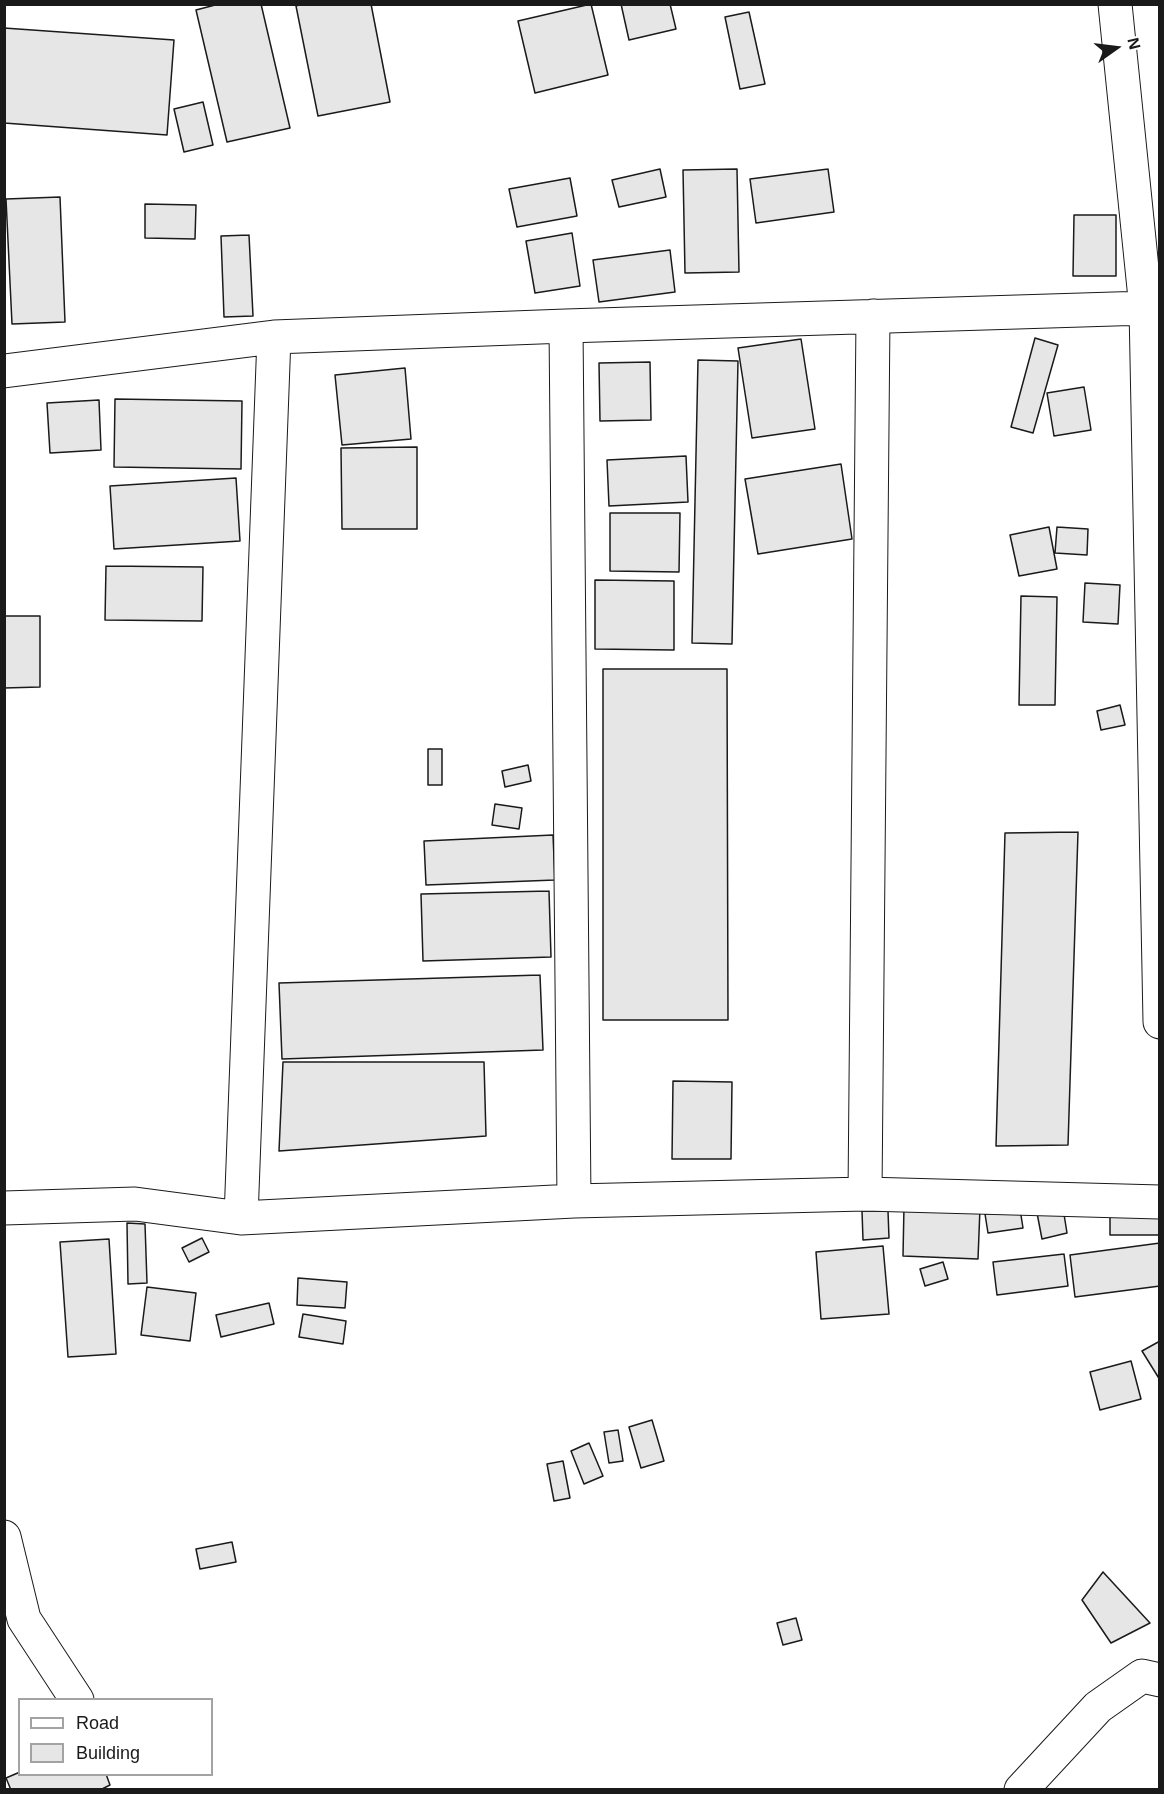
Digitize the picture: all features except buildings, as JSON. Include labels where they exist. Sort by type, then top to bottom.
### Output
[{"type":"street","points":[[1115,4],[1146,308],[1160,1022]]},
{"type":"street","points":[[4,371],[274,337],[1146,308]]},
{"type":"street","points":[[865,1194],[873,316]]},
{"type":"street","points":[[566,326],[574,1201]]},
{"type":"street","points":[[241,1218],[274,337]]},
{"type":"street","points":[[4,1208],[135,1204],[241,1218],[574,1201],[865,1194],[1160,1202]]},
{"type":"street","points":[[4,1537],[24,1619],[76,1698]]},
{"type":"street","points":[[1021,1790],[1098,1707],[1142,1676],[1160,1680]]}]
